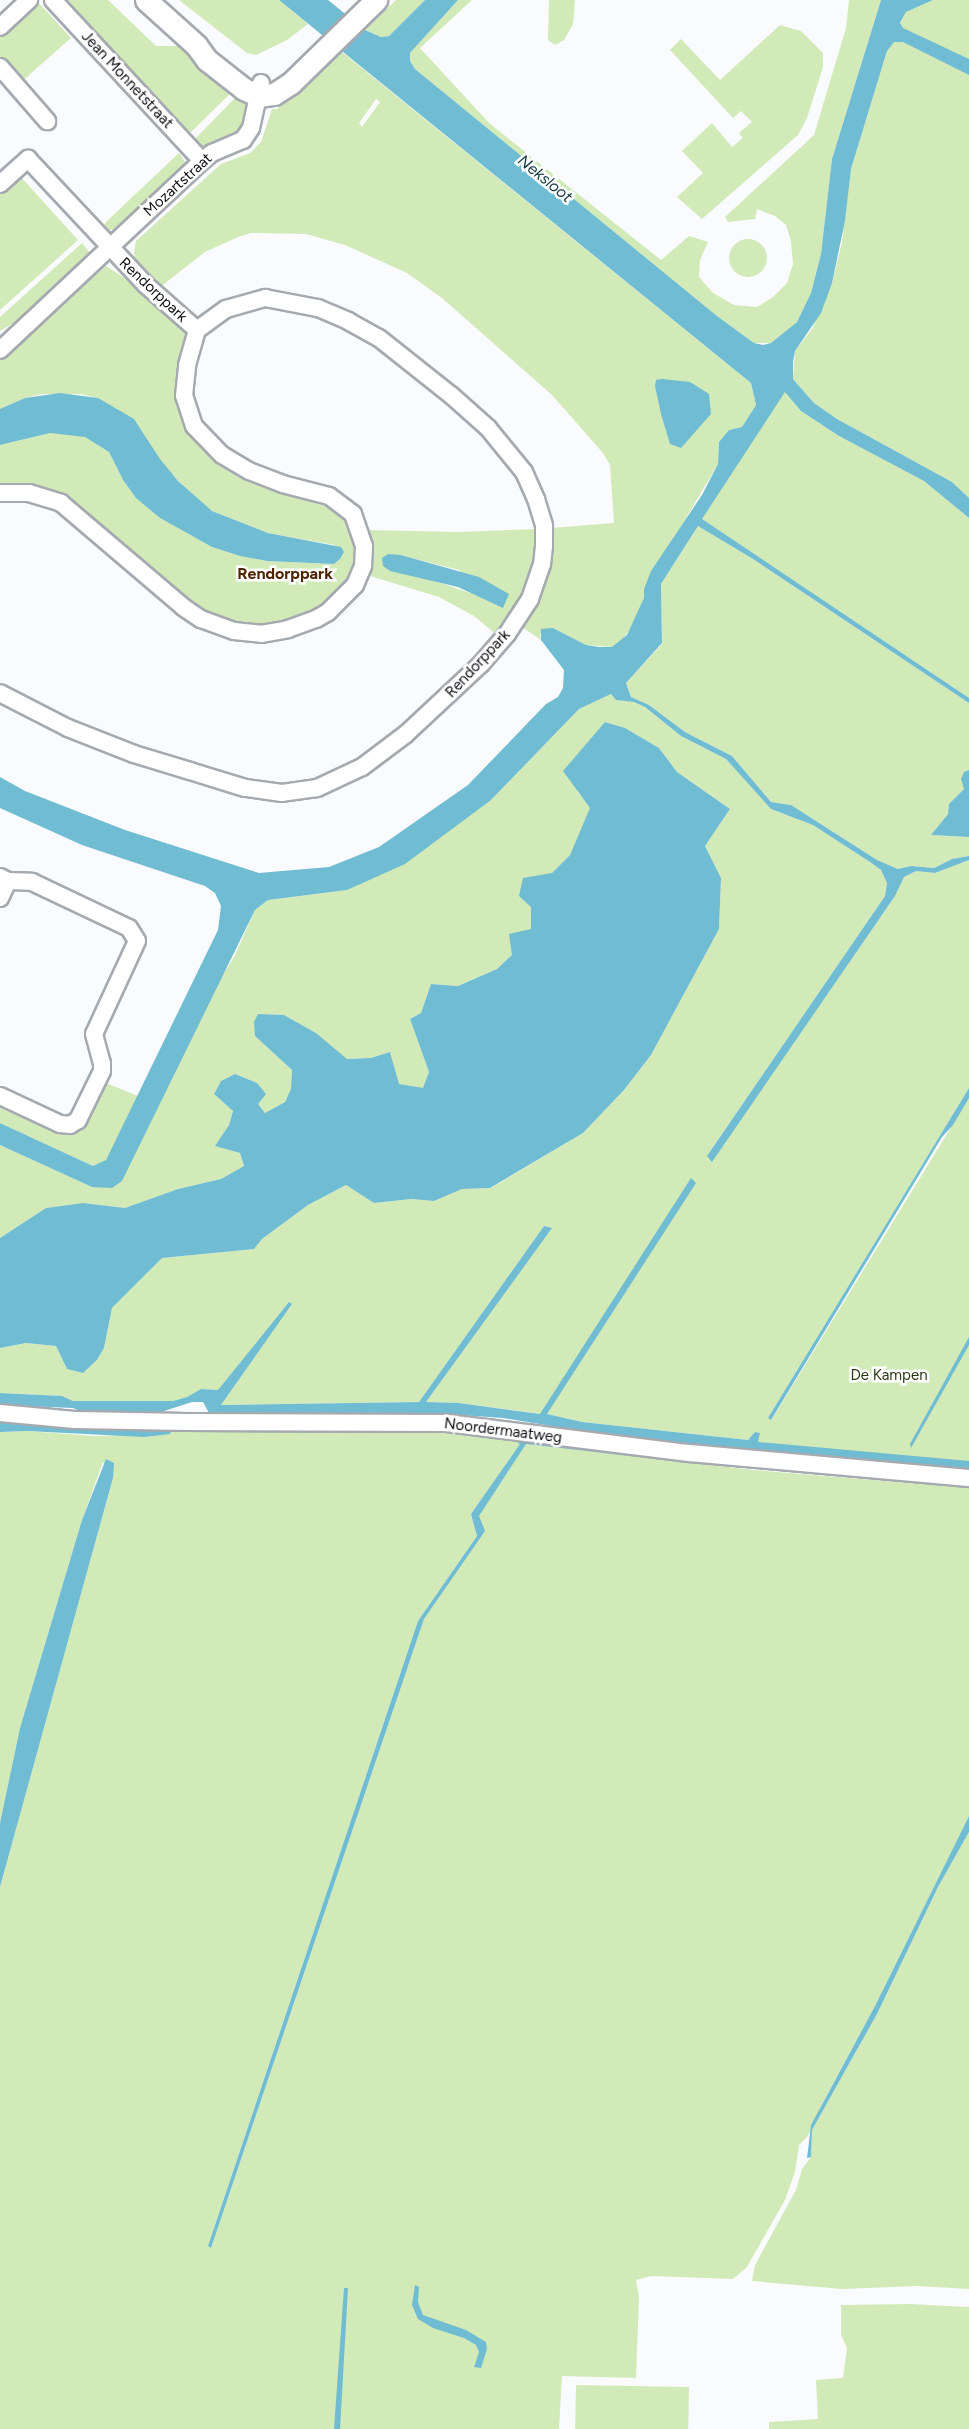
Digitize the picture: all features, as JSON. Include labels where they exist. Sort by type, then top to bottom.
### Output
[{"type":"main road","points":[[146,0],[196,45],[207,60],[244,89],[283,90],[356,11],[376,0]]},
{"type":"street","points":[[0,27],[28,0]]},
{"type":"street","name":"Jean Monnetstraat","points":[[53,0],[202,161]]},
{"type":"street","points":[[0,67],[47,122]]},
{"type":"street","name":"Mozartstraat","points":[[0,350],[202,161],[212,153],[243,140],[252,128],[260,89]]},
{"type":"street","points":[[0,184],[28,159],[110,249]]},
{"type":"street","name":"Rendorppark","points":[[110,249],[146,285],[197,330]]},
{"type":"street","name":"Rendorppark","points":[[0,493],[29,493],[61,503],[183,607],[201,619],[234,631],[261,634],[288,629],[316,620],[334,607],[355,585],[363,566],[364,546],[360,528],[353,514],[329,496],[283,484],[249,471],[208,443],[194,426],[184,396],[187,365],[197,330],[226,309],[265,298],[318,308],[348,321],[417,366],[488,428],[524,472],[536,499],[544,526],[542,564],[530,599],[507,634],[446,699],[362,767],[317,788],[282,793],[246,788],[134,754],[68,728],[0,693]]},
{"type":"street","points":[[0,898],[4,879],[32,882],[129,928],[137,941],[94,1034],[102,1071],[78,1120],[70,1125],[60,1124],[0,1096]]},
{"type":"street","name":"Noordermaatweg","points":[[0,1413],[75,1420],[447,1424],[743,1458],[969,1478]]},
{"type":"green space","points":[[66,0],[108,0],[156,46],[183,46],[234,90],[189,134]]},
{"type":"green space","points":[[179,0],[279,0],[308,24],[287,40],[256,55],[247,53]]},
{"type":"green space","points":[[396,0],[425,0],[389,36],[381,37],[365,30]]},
{"type":"green space","points":[[458,0],[472,0],[420,48],[489,123],[661,260],[689,236],[708,242],[700,260],[699,277],[713,293],[734,305],[757,307],[773,297],[787,283],[793,264],[791,241],[786,225],[775,216],[757,209],[755,219],[728,222],[725,217],[814,135],[846,28],[849,0],[881,0],[832,159],[821,254],[811,293],[797,322],[771,343],[754,343],[717,316],[415,69],[410,61],[410,53]]},
{"type":"green space","points":[[549,0],[575,0],[573,24],[564,40],[555,45],[548,40]]},
{"type":"green space","points":[[933,0],[969,0],[969,498],[952,482],[837,419],[814,403],[793,379],[795,351],[812,329],[832,283],[842,242],[851,169],[887,51],[906,12]]},
{"type":"green space","points":[[38,2],[71,38],[20,83],[0,60],[0,36]]},
{"type":"green space","points":[[780,25],[801,31],[823,53],[823,67],[807,118],[798,135],[702,219],[677,197],[703,173],[682,151],[712,123],[732,147],[743,138],[739,133],[752,122],[741,111],[733,118],[670,50],[681,39],[720,80]]},
{"type":"green space","points":[[342,52],[751,383],[756,405],[742,427],[729,430],[719,442],[718,464],[644,589],[644,598],[635,622],[621,642],[612,647],[586,645],[553,628],[540,634],[541,640],[522,627],[535,607],[551,561],[551,528],[614,523],[610,465],[603,453],[552,395],[442,298],[407,273],[345,245],[306,234],[251,233],[238,237],[205,252],[159,288],[136,265],[134,253],[136,241],[221,164],[250,153],[261,142],[272,109],[277,109]],"holes":[[[376,99],[380,102],[362,127],[359,123]]]},
{"type":"green space","points":[[238,95],[246,105],[240,129],[235,134],[204,148],[195,139]]},
{"type":"green space","points":[[179,153],[186,163],[185,168],[122,229],[109,230],[104,225],[107,221]]},
{"type":"green space","points":[[20,176],[78,240],[0,310],[0,194]]},
{"type":"green space","points":[[748,239],[761,245],[767,258],[761,271],[748,277],[735,271],[729,258],[735,245]]},
{"type":"green space","points":[[82,243],[90,253],[87,258],[17,321],[0,331],[0,317]]},
{"type":"green space","points":[[106,266],[123,277],[182,327],[188,336],[178,378],[198,441],[214,462],[240,478],[273,491],[328,507],[353,530],[359,557],[343,592],[304,620],[245,628],[199,610],[76,506],[0,486],[0,445],[50,433],[72,434],[85,437],[109,452],[133,494],[160,518],[212,547],[240,556],[267,561],[334,564],[340,559],[335,545],[268,533],[212,511],[196,499],[98,398],[80,394],[42,394],[25,398],[0,409],[0,360]]},
{"type":"green space","points":[[785,391],[801,411],[839,436],[924,481],[969,518],[969,698],[701,519]]},
{"type":"green space","points":[[698,526],[753,559],[969,703],[969,770],[964,772],[964,789],[949,804],[948,814],[931,835],[969,837],[969,856],[952,859],[934,868],[911,866],[898,869],[877,860],[791,805],[771,802],[732,756],[685,732],[649,705],[631,697],[626,683],[662,644],[661,584]]},
{"type":"green space","points":[[535,529],[534,569],[516,608],[497,635],[474,616],[439,597],[370,576],[372,557],[368,530],[459,532]],"holes":[[[400,555],[459,570],[479,596],[432,580]]]},
{"type":"green space","name":"De Kampen","points":[[611,694],[616,700],[634,702],[645,707],[681,736],[726,759],[771,809],[813,825],[881,870],[887,883],[885,896],[707,1156],[712,1161],[895,896],[904,877],[916,871],[935,873],[969,860],[969,1088],[768,1418],[772,1419],[969,1098],[969,1466],[757,1442],[760,1433],[755,1432],[748,1440],[582,1422],[546,1414],[695,1183],[691,1179],[541,1414],[459,1403],[426,1402],[551,1228],[544,1226],[419,1402],[221,1405],[291,1305],[289,1302],[219,1390],[201,1389],[187,1397],[173,1401],[73,1401],[62,1396],[0,1393],[0,1348],[26,1343],[56,1346],[67,1369],[83,1373],[97,1360],[104,1348],[112,1308],[162,1258],[254,1249],[262,1239],[308,1205],[346,1185],[375,1203],[411,1199],[434,1201],[462,1189],[491,1188],[583,1133],[624,1090],[651,1055],[719,929],[721,878],[705,846],[730,809],[677,772],[659,748],[625,728],[605,722],[577,791],[591,808],[570,855],[552,873],[531,907],[531,929],[512,955],[497,969],[458,986],[431,984],[421,1013],[410,1019],[429,1072],[423,1089],[398,1084],[390,1052],[371,1058],[346,1059],[316,1033],[284,1015],[258,1014],[255,1036],[292,1070],[291,1089],[285,1102],[265,1113],[258,1104],[257,1083],[235,1074],[221,1081],[214,1094],[233,1111],[229,1125],[216,1146],[240,1153],[244,1166],[221,1179],[178,1189],[125,1208],[83,1203],[46,1208],[0,1238],[0,1145],[92,1187],[234,957],[255,910],[268,900],[347,890],[491,800],[579,709]]},
{"type":"green space","points":[[106,1083],[138,1096],[111,1152],[106,1160],[99,1164],[93,1166],[0,1123],[0,1108],[57,1132],[74,1134],[86,1124]]},
{"type":"green space","points":[[27,1431],[94,1436],[170,1434],[171,1431],[459,1432],[516,1439],[521,1443],[471,1514],[477,1536],[418,1621],[208,2246],[211,2248],[424,1619],[484,1531],[478,1516],[526,1444],[754,1470],[969,1488],[969,1816],[875,2006],[822,2104],[808,2136],[799,2145],[795,2172],[785,2200],[747,2267],[733,2279],[651,2276],[636,2280],[639,2297],[636,2378],[562,2376],[559,2429],[0,2429],[0,1887],[113,1478],[103,1462],[82,1520],[20,1728],[0,1823],[0,1432]]},
{"type":"green space","points":[[969,1832],[969,2289],[918,2286],[842,2289],[752,2281],[755,2265],[796,2190],[802,2169],[811,2157],[812,2130],[877,2014],[938,1887]]},
{"type":"green space","points":[[910,2304],[969,2307],[969,2429],[769,2429],[769,2422],[818,2419],[816,2380],[843,2378],[847,2348],[841,2335],[841,2305]]},
{"type":"green space","points":[[576,2385],[689,2387],[688,2429],[575,2429]]},
{"type":"water","name":"Neksloot","points":[[279,0],[328,0],[365,30],[381,37],[389,36],[425,0],[458,0],[410,53],[410,61],[415,69],[717,316],[754,343],[763,345],[771,343],[797,322],[811,293],[821,254],[832,159],[881,0],[933,0],[906,12],[900,23],[903,28],[969,59],[969,75],[903,42],[894,42],[887,51],[851,169],[845,221],[832,283],[821,313],[795,351],[793,379],[814,403],[837,419],[952,482],[969,498],[969,518],[924,481],[839,436],[801,411],[785,392],[702,519],[969,698],[969,703],[753,559],[698,526],[661,584],[662,643],[626,683],[631,697],[649,705],[685,732],[732,756],[771,802],[791,805],[877,860],[898,869],[911,866],[934,868],[952,859],[969,856],[969,860],[935,873],[916,871],[904,877],[895,896],[712,1162],[707,1156],[885,896],[887,883],[881,870],[813,825],[771,809],[726,759],[681,736],[645,707],[634,702],[616,700],[611,694],[579,709],[491,800],[405,864],[347,890],[268,900],[255,910],[122,1181],[112,1188],[92,1187],[0,1145],[0,1123],[93,1166],[106,1160],[218,930],[221,906],[215,893],[205,886],[82,845],[0,808],[0,777],[25,791],[125,830],[259,873],[329,867],[379,847],[468,785],[546,704],[558,697],[563,688],[564,670],[541,640],[541,629],[553,628],[586,645],[599,647],[612,647],[627,635],[644,598],[644,589],[651,571],[702,495],[718,464],[719,442],[729,430],[742,427],[756,405],[751,383]]},
{"type":"water","points":[[656,380],[690,382],[709,394],[711,414],[681,448],[670,444],[661,414],[655,386]]},
{"type":"water","points":[[60,393],[98,398],[134,419],[160,459],[178,481],[212,511],[268,533],[341,547],[344,552],[340,559],[334,564],[267,561],[240,556],[212,547],[160,518],[136,498],[123,480],[109,452],[85,437],[50,433],[0,445],[0,409],[25,398]]},
{"type":"water","points":[[388,554],[401,555],[479,577],[509,594],[503,608],[458,587],[390,571],[383,566],[382,558]]},
{"type":"water","points":[[605,722],[625,728],[659,748],[677,772],[730,809],[705,846],[721,878],[719,929],[651,1055],[624,1090],[583,1133],[490,1188],[462,1189],[434,1201],[411,1199],[374,1203],[346,1185],[308,1205],[262,1239],[254,1249],[162,1258],[112,1308],[104,1348],[97,1360],[83,1373],[67,1369],[56,1346],[26,1343],[0,1348],[0,1238],[46,1208],[83,1203],[125,1208],[178,1189],[221,1179],[244,1166],[240,1153],[215,1146],[229,1125],[233,1111],[214,1094],[221,1081],[235,1074],[257,1083],[266,1094],[258,1104],[265,1113],[285,1102],[291,1089],[292,1070],[255,1036],[254,1022],[258,1014],[284,1015],[316,1033],[347,1059],[371,1058],[390,1052],[399,1084],[423,1088],[429,1072],[410,1019],[421,1013],[431,984],[458,986],[497,969],[512,955],[509,934],[531,929],[531,907],[519,896],[523,878],[552,873],[570,855],[590,808],[563,771]]},
{"type":"water","points":[[969,770],[969,837],[931,835],[948,814],[949,804],[964,789],[961,779],[964,772]]},
{"type":"water","points":[[969,1088],[969,1098],[953,1125],[942,1137],[771,1420],[768,1418]]},
{"type":"water","points":[[691,1178],[696,1183],[547,1414],[582,1422],[748,1440],[755,1432],[760,1433],[758,1442],[969,1461],[969,1470],[816,1459],[576,1430],[503,1418],[433,1413],[210,1415],[203,1402],[192,1402],[161,1412],[81,1412],[73,1408],[0,1405],[0,1393],[62,1396],[73,1401],[173,1401],[187,1397],[201,1389],[218,1390],[289,1302],[292,1304],[221,1405],[419,1402],[544,1226],[552,1228],[426,1402],[459,1403],[540,1414]]},
{"type":"water","points":[[969,1337],[969,1345],[911,1448],[910,1444]]},
{"type":"water","points":[[0,1421],[172,1430],[170,1434],[144,1437],[27,1431],[0,1432]]},
{"type":"water","points":[[517,1437],[969,1483],[969,1488],[673,1461],[526,1444],[479,1516],[485,1531],[424,1619],[211,2248],[208,2246],[418,1621],[477,1536],[471,1514],[520,1444],[515,1441]]},
{"type":"water","points":[[106,1459],[114,1463],[113,1478],[0,1887],[0,1823],[20,1728],[82,1520]]},
{"type":"water","points":[[969,1816],[969,1832],[938,1887],[877,2014],[812,2130],[811,2157],[807,2158],[811,2125],[875,2006]]},
{"type":"water","points":[[415,2285],[419,2287],[418,2302],[423,2315],[466,2330],[486,2342],[487,2349],[481,2368],[474,2367],[479,2352],[476,2345],[464,2338],[433,2328],[418,2319],[412,2305]]},
{"type":"water","points":[[344,2288],[348,2288],[340,2429],[334,2429]]},
{"type":"district","name":"Rendorppark","points":[[285,574]]}]
